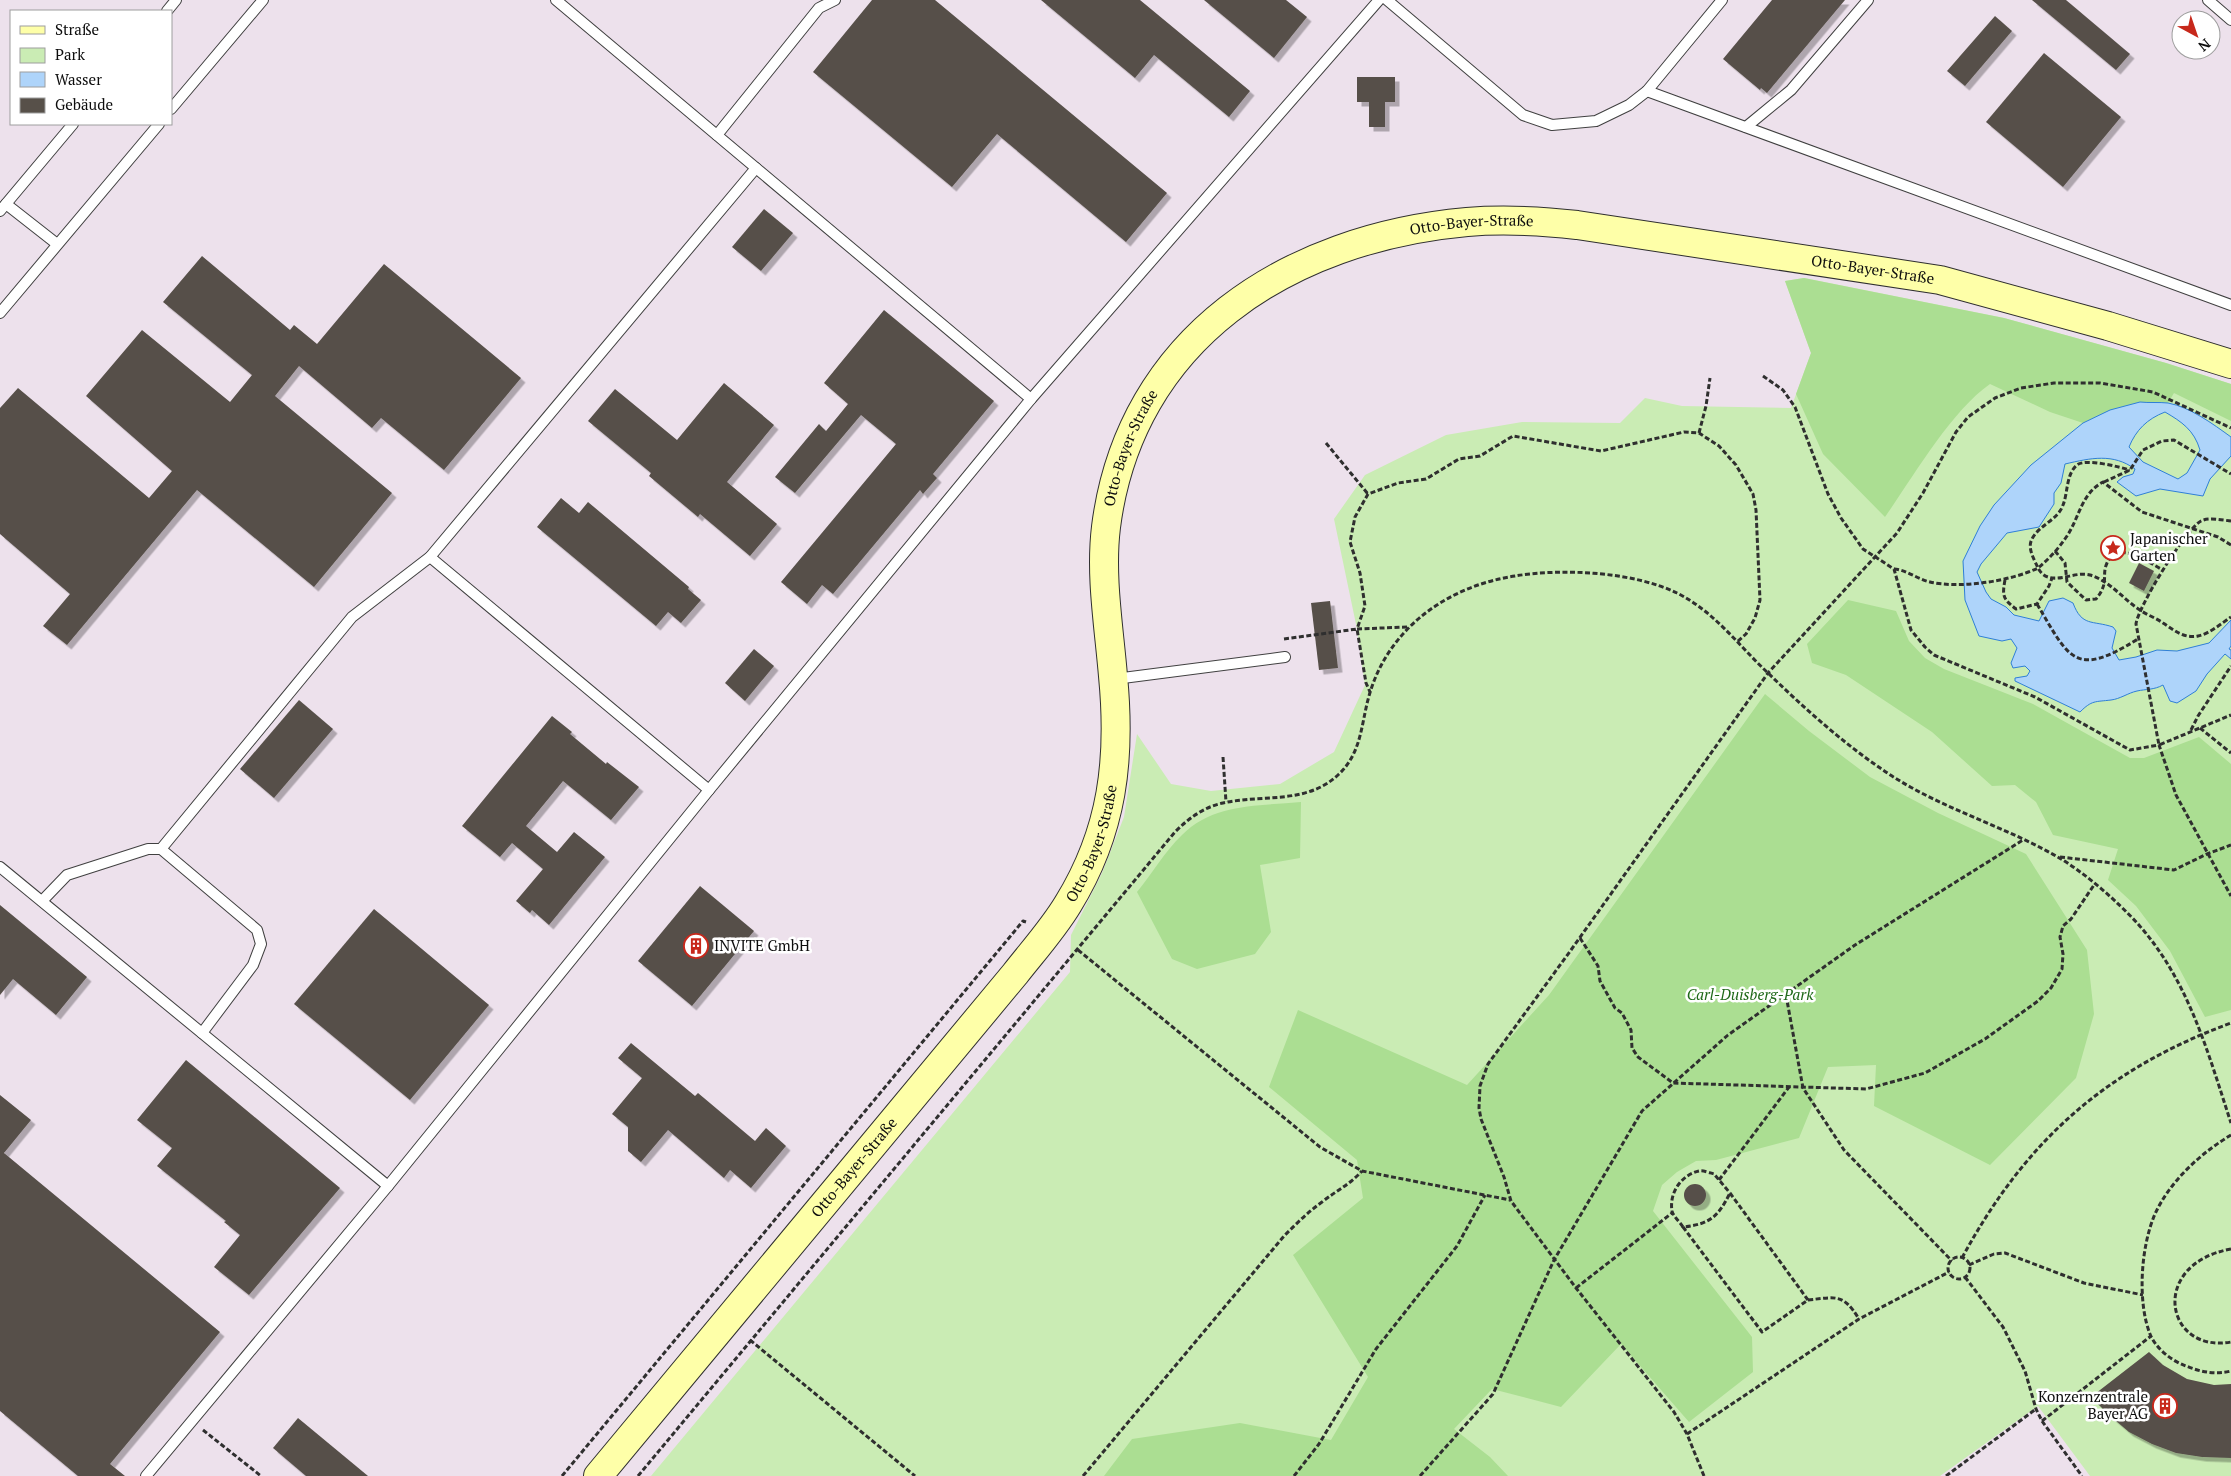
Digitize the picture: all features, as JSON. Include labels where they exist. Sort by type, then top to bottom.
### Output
[{"type":"street","name":"Otto-Bayer-Straße","points":[[598,1476],[890,1126],[1068,905],[1095,852],[1105,824],[1116,766],[1117,737],[1114,679],[1104,584],[1106,530],[1116,476],[1135,425],[1148,400],[1181,354],[1201,333],[1245,297],[1288,273],[1359,244],[1413,230],[1467,222],[1541,221],[1940,280],[2108,326],[2231,364]]},
{"type":"lane","points":[[168,10],[176,0]]},
{"type":"lane","points":[[172,108],[262,0]]},
{"type":"lane","points":[[556,0],[1031,398]]},
{"type":"lane","points":[[717,135],[819,8],[835,0]]},
{"type":"lane","points":[[146,1476],[388,1186],[709,790],[1031,398],[1379,0]]},
{"type":"lane","points":[[1386,0],[1523,115],[1552,125],[1596,121],[1629,105],[1647,91],[1722,0]]},
{"type":"lane","points":[[1746,127],[1791,90],[1868,0]]},
{"type":"lane","points":[[2208,0],[2231,20]]},
{"type":"lane","points":[[1647,91],[2231,305]]},
{"type":"lane","points":[[58,244],[3,207],[72,125]]},
{"type":"lane","points":[[0,313],[157,125]]},
{"type":"lane","points":[[161,849],[352,617],[430,557],[756,168]]},
{"type":"lane","points":[[430,557],[709,790]]},
{"type":"lane","points":[[1114,679],[1285,657]]},
{"type":"lane","points":[[42,901],[66,875],[148,849],[161,849],[257,930],[261,944],[253,965],[202,1033]]},
{"type":"lane","points":[[0,867],[388,1186]]},
{"type":"path","points":[[1763,376],[1783,390],[1796,407],[1828,494],[1841,518],[1864,549],[1894,569],[1901,569],[1932,582],[1954,583],[2005,580],[2038,568],[2068,535],[2084,499],[2094,487],[2130,470],[2143,450],[2162,441],[2174,440],[2231,473]]},
{"type":"path","points":[[1699,433],[1706,406],[1710,378]]},
{"type":"path","points":[[1704,1476],[1687,1434],[1674,1412],[1554,1260],[1511,1201],[1504,1177],[1481,1119],[1479,1108],[1480,1086],[1486,1069],[1494,1054],[1580,938],[1768,673],[1875,558],[1908,516],[1956,432],[1968,417],[1983,405],[2008,392],[2021,388],[2054,383],[2100,383],[2133,387],[2174,400],[2231,428]]},
{"type":"path","points":[[1370,693],[1366,682],[1358,628],[1365,606],[1360,573],[1350,542],[1355,517],[1368,494],[1398,483],[1426,480],[1459,459],[1480,456],[1513,436],[1601,451],[1684,432],[1699,433],[1719,446],[1736,465],[1753,494],[1754,502],[1760,600],[1755,618],[1746,634],[1737,642]]},
{"type":"path","points":[[1326,443],[1368,494]]},
{"type":"path","points":[[2130,470],[2096,463],[2083,463],[2076,466],[2068,481],[2063,506],[2058,514],[2032,539],[2030,549],[2041,573],[2052,578],[2085,573],[2096,576],[2139,610],[2176,632],[2188,636],[2204,634],[2231,617]]},
{"type":"path","points":[[2103,482],[2142,512],[2218,537],[2231,545]]},
{"type":"path","points":[[2231,521],[2211,519],[2201,521],[2193,528],[2163,570],[2139,610],[2136,624],[2159,745],[2176,795],[2231,896]]},
{"type":"path","points":[[2055,551],[2065,563],[2066,577],[2072,588],[2086,600],[2096,599],[2102,592],[2107,563],[2113,555],[2130,552],[2163,570]]},
{"type":"path","points":[[1894,569],[1911,630],[1934,655],[2035,696],[2130,750],[2159,745],[2231,715]]},
{"type":"path","points":[[638,1476],[1175,832],[1198,813],[1226,802],[1304,794],[1329,782],[1345,768],[1356,750],[1370,693],[1394,645],[1407,627],[1422,614],[1443,601],[1474,586],[1516,576],[1556,573],[1585,574],[1642,581],[1674,592],[1696,603],[1715,618],[1768,673],[1822,721],[1883,771],[1948,808],[2023,839],[2059,857],[2128,914],[2159,950],[2190,1005],[2202,1034],[2231,1124]]},
{"type":"path","points":[[2005,580],[2002,594],[2005,600],[2016,609],[2037,604],[2050,586],[2052,578]]},
{"type":"path","points":[[2037,604],[2063,647],[2079,659],[2102,659],[2138,639]]},
{"type":"path","points":[[1284,639],[1358,628],[1407,627]]},
{"type":"path","points":[[2191,731],[2198,716],[2231,666]]},
{"type":"path","points":[[2200,727],[2231,753]]},
{"type":"path","points":[[1223,757],[1226,802]]},
{"type":"path","points":[[1420,1476],[1493,1394],[1554,1260],[1642,1111],[1672,1082],[1728,1035],[1855,945],[2023,839]]},
{"type":"path","points":[[2059,857],[2174,870],[2231,845]]},
{"type":"path","points":[[1580,938],[1598,966],[1600,981],[1615,1008],[1622,1013],[1631,1030],[1632,1048],[1638,1057],[1672,1082],[1789,1088],[1866,1089],[1925,1073],[1985,1039],[2038,1001],[2051,988],[2062,969],[2063,954],[2060,937],[2063,926],[2071,919],[2094,884]]},
{"type":"path","points":[[562,1476],[1023,921],[1050,929]]},
{"type":"path","points":[[1078,950],[1320,1147],[1362,1171],[1485,1194],[1511,1201]]},
{"type":"path","points":[[1786,995],[1803,1088],[1844,1150],[1952,1261]]},
{"type":"path","points":[[1969,1265],[1968,1274],[1965,1277],[1956,1279],[1949,1272],[1949,1266],[1952,1261],[1962,1258],[1996,1200],[2038,1148],[2061,1124],[2086,1102],[2134,1068],[2202,1034],[2231,1023]]},
{"type":"path","points":[[1720,1180],[1789,1088]]},
{"type":"path","points":[[2231,1135],[2215,1144],[2199,1158],[2175,1184],[2156,1213],[2144,1257],[2143,1294],[2143,1310],[2151,1336],[2165,1355],[2202,1372],[2222,1374],[2231,1372]]},
{"type":"path","points":[[1083,1476],[1284,1236],[1302,1217],[1323,1201],[1350,1185],[1362,1171]]},
{"type":"path","points":[[1808,1300],[1714,1174],[1700,1171],[1689,1175],[1677,1186],[1672,1199],[1672,1213],[1762,1332],[1808,1300],[1836,1297],[1850,1305],[1859,1319]]},
{"type":"path","points":[[1683,1227],[1699,1226],[1712,1219],[1722,1210],[1730,1193]]},
{"type":"path","points":[[1294,1476],[1319,1444],[1376,1349],[1458,1246],[1485,1194]]},
{"type":"path","points":[[1576,1288],[1672,1213]]},
{"type":"path","points":[[2231,1249],[2206,1257],[2192,1266],[2182,1276],[2175,1290],[2174,1304],[2182,1323],[2201,1340],[2218,1344],[2231,1342]]},
{"type":"path","points":[[1969,1265],[1988,1256],[2005,1253],[2084,1284],[2143,1294]]},
{"type":"path","points":[[1962,1258],[1969,1265]]},
{"type":"path","points":[[1687,1434],[1859,1319],[1949,1272]]},
{"type":"path","points":[[1965,1277],[2003,1328],[2025,1371],[2036,1409],[2042,1421],[2082,1476]]},
{"type":"path","points":[[2042,1421],[2151,1336]]},
{"type":"path","points":[[750,1340],[915,1476]]},
{"type":"path","points":[[1946,1476],[2036,1409]]},
{"type":"path","points":[[192,1421],[262,1476]]},
{"type":"shaded area","points":[[0,0],[2231,0],[2231,1476],[0,1476]]},
{"type":"green space","name":"Carl-Duisberg-Park","points":[[1804,278],[2004,318],[2166,363],[2231,384],[2231,1476],[2090,1476],[2038,1406],[1940,1476],[651,1476],[1070,972],[1071,935],[1102,873],[1124,817],[1137,734],[1171,784],[1211,791],[1280,784],[1334,752],[1365,685],[1357,629],[1334,519],[1365,475],[1446,435],[1522,422],[1620,423],[1645,398],[1682,406],[1791,408],[1811,353],[1785,281]]},
{"type":"green space","points":[[1804,278],[2004,318],[2166,363],[2231,384],[2231,421],[2174,393],[2168,403],[2144,403],[2124,407],[2083,423],[2050,412],[1990,384],[1975,396],[1947,427],[1885,517],[1823,454],[1796,394],[1811,353],[1785,281]]},
{"type":"green space","points":[[1848,600],[1896,611],[1909,641],[1925,658],[1944,669],[2033,704],[2130,758],[2144,758],[2199,737],[2231,764],[2231,1010],[2205,1017],[2170,951],[2136,906],[2108,880],[2118,849],[2053,835],[2036,802],[2015,785],[1992,786],[1932,732],[1846,675],[1812,663],[1807,644]]},
{"type":"green space","points":[[1765,694],[1809,731],[1870,777],[1938,813],[2026,854],[2087,950],[2094,1014],[2076,1078],[1990,1165],[1874,1106],[1876,1065],[1828,1067],[1799,1138],[1716,1160],[1696,1161],[1677,1172],[1662,1185],[1653,1211],[1752,1337],[1753,1372],[1689,1422],[1621,1344],[1561,1407],[1492,1389],[1454,1429],[1490,1457],[1508,1476],[1104,1476],[1132,1439],[1240,1423],[1331,1440],[1368,1377],[1293,1255],[1363,1198],[1357,1160],[1269,1087],[1298,1010],[1467,1085],[1549,995]]},
{"type":"green space","points":[[1301,802],[1300,858],[1260,865],[1271,932],[1255,954],[1197,969],[1172,959],[1137,892],[1170,848],[1194,825],[1222,812],[1238,808]]},
{"type":"water","points":[[2140,402],[2168,403],[2185,408],[2231,437],[2231,456],[2210,479],[2203,496],[2160,489],[2136,496],[2117,482],[2123,477],[2133,474],[2135,469],[2127,464],[2102,458],[2065,464],[2061,483],[2054,493],[2054,504],[2039,527],[2007,533],[1981,564],[1977,572],[1986,592],[1991,599],[2006,607],[2014,615],[2039,621],[2049,601],[2063,598],[2073,603],[2076,611],[2084,619],[2113,627],[2116,631],[2112,648],[2119,660],[2157,650],[2177,651],[2209,643],[2231,620],[2231,646],[2229,649],[2231,650],[2231,659],[2225,654],[2207,674],[2196,691],[2177,703],[2170,701],[2163,685],[2153,689],[2140,690],[2114,699],[2094,702],[2080,712],[2015,681],[2015,678],[2027,676],[2030,671],[2025,666],[2013,668],[2011,663],[2017,648],[2011,639],[2002,641],[1979,636],[1965,600],[1963,561],[1980,526],[1994,505],[2031,465],[2083,423],[2110,410]],"holes":[[[2165,412],[2182,423],[2191,432],[2200,450],[2187,473],[2178,479],[2143,462],[2129,447],[2139,430],[2153,418]]]},
{"type":"building","points":[[872,0],[935,0],[1167,193],[1126,242],[997,134],[952,187],[813,72]]},
{"type":"building","points":[[1041,0],[1140,0],[1250,91],[1229,117],[1154,55],[1135,78]]},
{"type":"building","points":[[1204,0],[1286,0],[1307,17],[1274,58]]},
{"type":"building","points":[[1772,0],[1845,0],[1767,93],[1761,88],[1760,90],[1723,59]]},
{"type":"building","points":[[2032,0],[2066,0],[2130,54],[2116,70]]},
{"type":"building","points":[[1995,16],[2012,31],[1965,86],[1947,71]]},
{"type":"building","points":[[2044,53],[2121,117],[2063,187],[1986,122]]},
{"type":"building","points":[[1357,77],[1395,77],[1395,102],[1385,102],[1385,127],[1369,127],[1369,102],[1357,102]]},
{"type":"building","points":[[764,209],[793,233],[761,271],[732,247]]},
{"type":"building","points":[[202,256],[290,330],[294,325],[317,344],[384,264],[521,378],[444,470],[381,418],[372,428],[299,366],[275,396],[392,493],[314,587],[197,490],[67,645],[43,626],[70,594],[0,534],[0,408],[18,388],[149,498],[172,471],[86,396],[142,330],[230,402],[252,375],[163,302]]},
{"type":"building","points":[[884,310],[994,401],[933,474],[937,478],[923,494],[920,490],[833,594],[822,585],[807,604],[781,582],[896,444],[861,415],[795,493],[775,477],[819,424],[826,431],[848,404],[824,383]]},
{"type":"building","points":[[724,383],[774,425],[727,482],[777,524],[750,556],[700,514],[698,517],[649,476],[651,473],[588,421],[615,389],[677,440]]},
{"type":"building","points":[[561,498],[579,513],[588,502],[689,587],[688,589],[701,600],[681,623],[668,612],[656,626],[537,527]]},
{"type":"building","points":[[2139,563],[2154,571],[2144,591],[2129,583]]},
{"type":"building","points":[[1330,601],[1338,668],[1319,670],[1311,603]]},
{"type":"building","points":[[754,649],[774,666],[745,701],[725,683]]},
{"type":"building","points":[[299,700],[333,729],[274,798],[240,769]]},
{"type":"building","points":[[552,716],[606,764],[607,762],[639,787],[611,820],[563,781],[526,826],[557,852],[574,832],[605,857],[549,925],[532,910],[530,913],[516,901],[543,869],[512,843],[500,857],[462,826]]},
{"type":"building","name":"INVITE GmbH","points":[[700,886],[754,931],[692,1006],[638,961]]},
{"type":"building","points":[[0,905],[87,977],[56,1015],[13,979],[0,995]]},
{"type":"building","points":[[374,909],[489,1005],[410,1100],[294,1004]]},
{"type":"building","points":[[631,1043],[695,1096],[698,1093],[755,1141],[766,1128],[786,1146],[751,1188],[730,1170],[724,1178],[668,1130],[641,1162],[628,1151],[628,1127],[612,1114],[642,1078],[618,1058]]},
{"type":"building","points":[[186,1060],[340,1188],[249,1295],[214,1267],[240,1235],[224,1222],[226,1221],[157,1166],[172,1148],[137,1120]]},
{"type":"building","points":[[0,1095],[31,1120],[4,1153],[220,1332],[110,1464],[125,1476],[78,1476],[0,1411]]},
{"type":"building","points":[[1695,1184],[1703,1187],[1706,1195],[1703,1203],[1695,1206],[1687,1203],[1684,1195],[1687,1187]]},
{"type":"building","name":"Konzernzentrale Bayer AG","points":[[2149,1352],[2163,1365],[2187,1379],[2214,1385],[2231,1384],[2231,1458],[2202,1457],[2176,1453],[2152,1444],[2129,1432],[2091,1397]]},
{"type":"building","points":[[298,1418],[368,1476],[306,1476],[273,1448]]},
{"type":"place","name":"Japanischer Garten","points":[[2113,548]]},
{"type":"place","name":"INVITE GmbH","points":[[696,946]]},
{"type":"place","name":"Konzernzentrale Bayer AG","points":[[2165,1406]]}]
